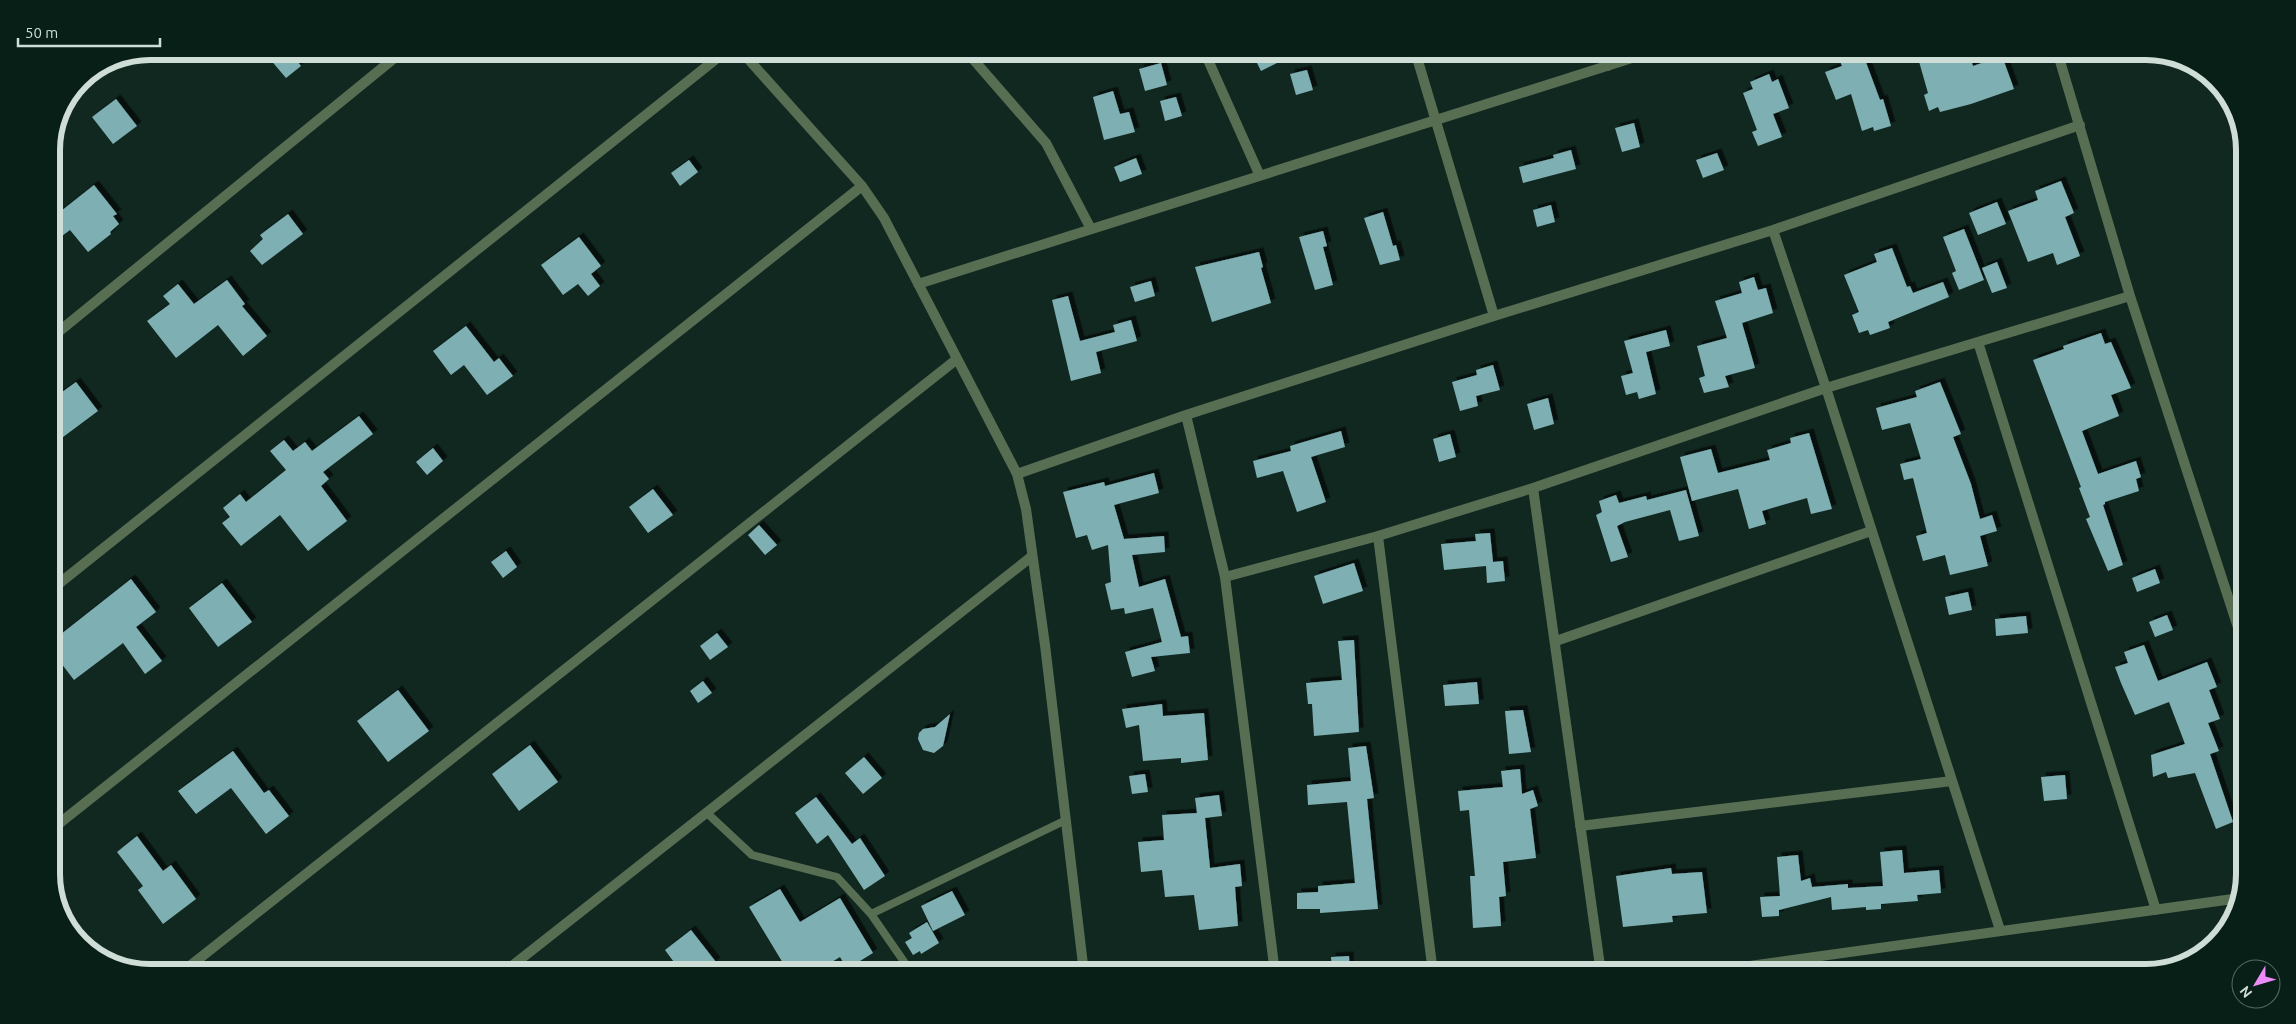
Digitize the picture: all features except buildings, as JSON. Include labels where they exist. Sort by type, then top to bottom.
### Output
[{"type":"street","points":[[60,331],[392,60]]},
{"type":"street","points":[[60,584],[715,60]]},
{"type":"street","points":[[749,60],[862,186],[884,218],[1017,474],[1026,509],[1045,645],[1083,964]]},
{"type":"street","points":[[974,60],[1046,143],[1091,229]]},
{"type":"street","points":[[1208,60],[1260,176]]},
{"type":"street","points":[[1418,60],[1494,316]]},
{"type":"street","points":[[1606,60],[1608,66]]},
{"type":"street","points":[[918,284],[1626,60]]},
{"type":"street","points":[[2060,60],[2130,296],[2236,621]]},
{"type":"street","points":[[1017,474],[1186,415],[1494,316],[1773,230],[2080,125]]},
{"type":"street","points":[[60,824],[862,186]]},
{"type":"street","points":[[1773,230],[1826,388],[2000,930]]},
{"type":"street","points":[[1225,577],[1378,536],[1533,488],[1826,388],[2130,296]]},
{"type":"street","points":[[1978,342],[2156,910]]},
{"type":"street","points":[[192,964],[957,359]]},
{"type":"street","points":[[1186,415],[1225,577],[1274,964]]},
{"type":"street","points":[[1533,488],[1556,641],[1599,964]]},
{"type":"street","points":[[1556,641],[1871,531]]},
{"type":"street","points":[[1378,536],[1432,964]]},
{"type":"street","points":[[514,964],[1032,557]]},
{"type":"street","points":[[1580,826],[1952,781]]},
{"type":"street","points":[[1762,964],[2232,899]]},
{"type":"lane","points":[[707,812],[752,855],[837,877],[871,914],[905,964]]},
{"type":"lane","points":[[871,914],[1066,820]]}]
